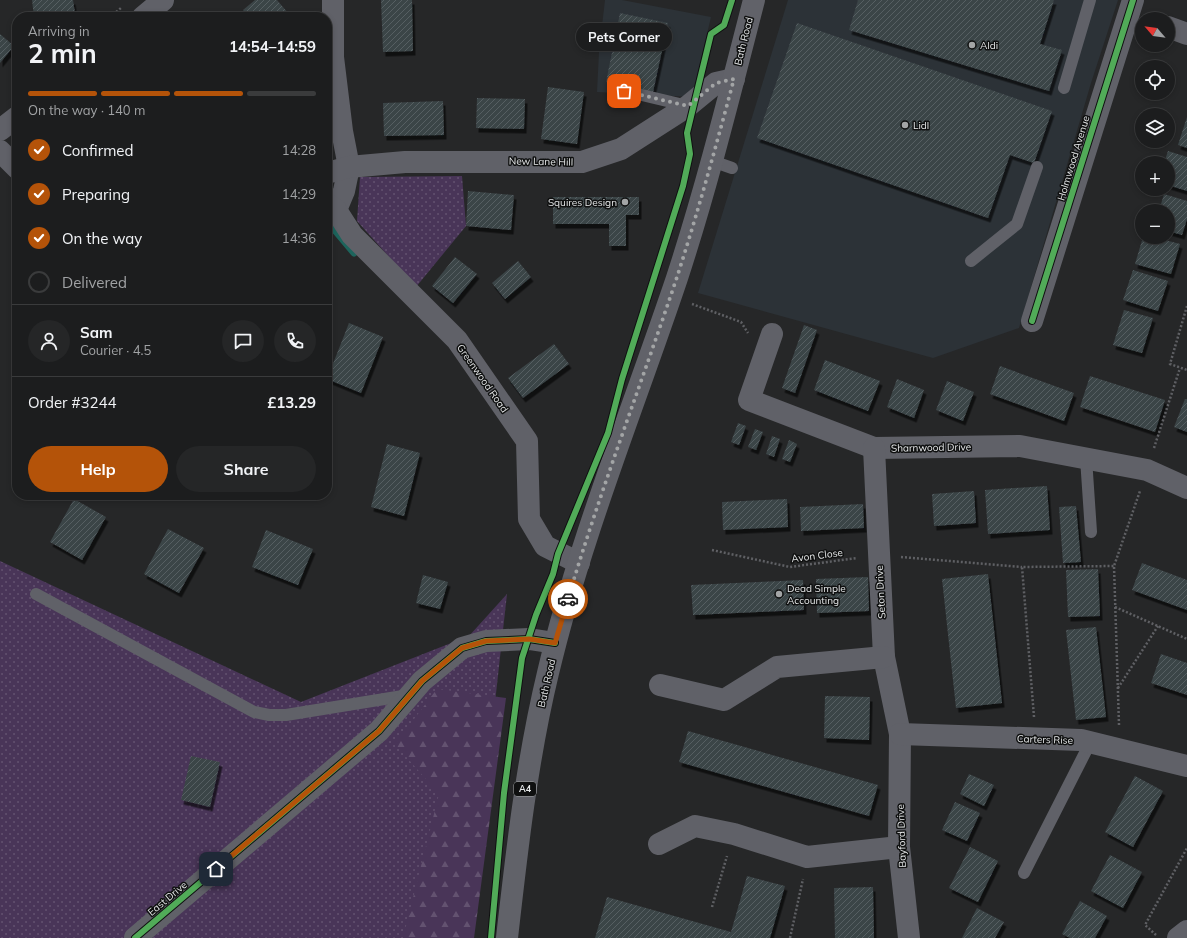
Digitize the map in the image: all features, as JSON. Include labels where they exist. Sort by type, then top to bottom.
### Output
[{"type":"main road","name":"Bath Road","points":[[507,938],[531,749],[555,643],[579,563],[677,277],[722,164],[734,79],[754,0]]},
{"type":"street","points":[[333,0],[333,57],[342,131],[350,168]]},
{"type":"street","points":[[148,12],[160,1]]},
{"type":"street","name":"Holmwood Avenue","points":[[1032,321],[1136,10]]},
{"type":"street","points":[[1175,30],[1187,34]]},
{"type":"street","name":"New Lane Hill","points":[[332,172],[350,168],[406,162],[582,162],[621,150],[688,106],[716,83],[734,79]]},
{"type":"street","points":[[0,130],[12,121]]},
{"type":"street","points":[[0,152],[12,163]]},
{"type":"street","name":"Greenwood Road","points":[[332,206],[344,191],[350,168]]},
{"type":"street","name":"Greenwood Road","points":[[332,208],[352,235],[457,340],[527,441],[529,519],[545,546],[579,563]]},
{"type":"street","name":"Sharnwood Drive","points":[[772,334],[749,400],[874,448],[1020,446],[1147,470],[1187,488]]},
{"type":"street","name":"Seton Drive","points":[[874,448],[884,657],[900,734]]},
{"type":"street","name":"East Drive","points":[[135,938],[379,731],[422,681],[462,648],[493,640],[529,639],[555,643]]},
{"type":"street","points":[[660,685],[724,700],[777,667],[884,657]]},
{"type":"street","name":"Carters Rise","points":[[900,734],[1080,740],[1187,766]]},
{"type":"street","name":"Bayford Drive","points":[[900,734],[899,847],[909,938]]},
{"type":"street","points":[[659,844],[695,826],[734,834],[807,856],[899,847]]},
{"type":"street","points":[[1178,938],[1187,931]]},
{"type":"lane","points":[[1064,88],[1090,0]]},
{"type":"lane","points":[[624,91],[688,106]]},
{"type":"lane","points":[[971,261],[1017,224],[1037,167]]},
{"type":"lane","points":[[1086,458],[1091,532]]},
{"type":"lane","points":[[36,594],[254,712],[269,715],[286,715],[411,694]]},
{"type":"lane","points":[[1024,873],[1090,743]]},
{"type":"path","points":[[686,302],[741,322],[764,357]]},
{"type":"path","points":[[1187,306],[1170,364],[1187,370]]},
{"type":"path","points":[[1119,750],[1114,566],[1180,368]]},
{"type":"path","points":[[1022,567],[1035,739]]},
{"type":"path","points":[[1115,607],[1187,639]]},
{"type":"path","points":[[1118,689],[1158,626]]},
{"type":"path","points":[[712,907],[734,834]]},
{"type":"path","points":[[1159,938],[1145,924],[1187,848]]},
{"type":"path","points":[[790,938],[807,856]]},
{"type":"shaded area","points":[[605,0],[622,0],[711,17],[692,97],[597,92],[599,52]]},
{"type":"shaded area","points":[[788,0],[1118,0],[1091,83],[1019,328],[933,358],[698,293]]},
{"type":"green space","points":[[462,176],[466,226],[416,287],[357,221],[360,177]]},
{"type":"green space","points":[[0,561],[301,702],[469,636],[507,594],[469,938],[0,938]]},
{"type":"green space","points":[[437,689],[506,698],[474,938],[403,938],[439,794],[395,744]]},
{"type":"building","points":[[32,0],[73,0],[75,12],[33,12]]},
{"type":"building","points":[[255,0],[277,0],[287,12],[244,12],[243,10]]},
{"type":"building","points":[[381,0],[412,0],[413,51],[383,52]]},
{"type":"building","name":"Aldi","points":[[858,0],[1054,0],[1040,44],[1062,50],[1049,91],[849,30]]},
{"type":"building","points":[[620,13],[668,23],[653,92],[606,82]]},
{"type":"building","name":"Lidl","points":[[797,23],[1052,111],[1034,163],[1010,155],[988,218],[757,138]]},
{"type":"building","points":[[0,34],[12,44],[12,48],[0,63]]},
{"type":"building","points":[[548,87],[584,92],[577,144],[541,139]]},
{"type":"building","points":[[477,98],[525,99],[524,129],[476,128]]},
{"type":"building","points":[[443,101],[444,135],[384,136],[383,103]]},
{"type":"building","points":[[1187,117],[1187,148],[1178,145]]},
{"type":"building","points":[[1168,151],[1187,157],[1187,191],[1175,187],[1175,156],[1166,156]]},
{"type":"building","points":[[468,191],[514,195],[511,230],[466,226]]},
{"type":"building","points":[[1163,196],[1171,196],[1187,201],[1187,219],[1182,235],[1175,233],[1175,204],[1161,204]]},
{"type":"building","points":[[553,197],[639,197],[639,215],[626,215],[626,246],[609,246],[609,224],[553,224]]},
{"type":"building","points":[[1175,243],[1180,244],[1171,274],[1135,264],[1141,244],[1175,244]]},
{"type":"building","points":[[455,257],[477,274],[453,303],[432,286]]},
{"type":"building","points":[[518,261],[531,277],[505,299],[492,283]]},
{"type":"building","points":[[1133,270],[1168,281],[1158,311],[1123,300]]},
{"type":"building","points":[[1124,310],[1153,318],[1142,353],[1113,345]]},
{"type":"building","points":[[349,323],[383,337],[361,393],[332,381],[332,366]]},
{"type":"building","points":[[804,325],[817,330],[795,393],[782,388]]},
{"type":"building","points":[[554,344],[569,364],[523,398],[508,378]]},
{"type":"building","points":[[825,360],[880,381],[868,411],[814,390]]},
{"type":"building","points":[[1000,366],[1074,393],[1064,421],[990,394]]},
{"type":"building","points":[[1090,376],[1165,400],[1155,432],[1080,407]]},
{"type":"building","points":[[897,379],[924,390],[914,418],[887,407]]},
{"type":"building","points":[[947,381],[974,392],[963,421],[936,410]]},
{"type":"building","points":[[1185,399],[1187,399],[1187,432],[1174,427]]},
{"type":"building","points":[[738,423],[746,426],[739,445],[731,442]]},
{"type":"building","points":[[755,429],[763,432],[756,450],[748,447]]},
{"type":"building","points":[[772,436],[780,439],[774,457],[766,454]]},
{"type":"building","points":[[789,440],[797,444],[790,462],[782,459]]},
{"type":"building","points":[[387,444],[420,453],[404,516],[371,507]]},
{"type":"building","points":[[1047,486],[1050,530],[988,534],[985,490]]},
{"type":"building","points":[[974,491],[976,523],[934,526],[932,494]]},
{"type":"building","points":[[787,499],[788,527],[723,530],[722,502]]},
{"type":"building","points":[[73,500],[106,517],[82,560],[50,542]]},
{"type":"building","points":[[863,504],[864,528],[801,531],[800,507]]},
{"type":"building","points":[[1076,506],[1081,562],[1063,563],[1059,507]]},
{"type":"building","points":[[168,529],[204,548],[179,593],[144,574]]},
{"type":"building","points":[[266,530],[313,549],[298,585],[252,567]]},
{"type":"building","points":[[1142,563],[1187,580],[1187,610],[1132,590]]},
{"type":"building","points":[[1098,569],[1100,616],[1068,617],[1066,570]]},
{"type":"building","points":[[988,574],[1002,703],[956,708],[942,579]]},
{"type":"building","points":[[423,575],[448,582],[440,609],[416,603]]},
{"type":"building","points":[[868,577],[869,611],[817,613],[816,579]]},
{"type":"building","points":[[803,580],[804,610],[693,615],[691,585]]},
{"type":"building","points":[[1096,627],[1106,717],[1076,720],[1066,630]]},
{"type":"building","points":[[1161,654],[1187,663],[1187,695],[1151,683]]},
{"type":"building","points":[[825,696],[870,697],[869,740],[824,738]]},
{"type":"building","points":[[688,731],[878,785],[869,816],[679,762]]},
{"type":"building","points":[[191,756],[220,762],[210,807],[181,800]]},
{"type":"building","points":[[969,774],[994,785],[984,806],[960,794]]},
{"type":"building","points":[[1135,776],[1163,791],[1133,847],[1105,832]]},
{"type":"building","points":[[955,802],[980,813],[967,841],[942,830]]},
{"type":"building","points":[[970,847],[998,861],[978,902],[949,888]]},
{"type":"building","points":[[1110,855],[1142,872],[1123,908],[1091,891]]},
{"type":"building","points":[[747,876],[785,886],[770,938],[595,938],[607,897],[731,932]]},
{"type":"building","points":[[873,887],[874,938],[835,938],[834,888]]},
{"type":"building","points":[[1080,901],[1107,916],[1095,938],[1070,938],[1062,934]]},
{"type":"building","points":[[977,908],[1004,922],[995,938],[962,938]]},
{"type":"waterway","points":[[332,227],[354,253]]},
{"type":"cycle path","points":[[491,938],[504,793],[522,658],[536,615],[553,574],[558,554],[608,433],[622,379],[683,186],[690,154],[687,133],[711,34],[724,25],[732,0]]},
{"type":"cycle path","points":[[1032,321],[1133,0]]},
{"type":"cycle path","points":[[135,938],[379,731],[422,681],[462,648],[486,641],[529,639],[555,643]]},
{"type":"way so far","points":[[568,599],[604,488],[677,277],[712,161],[734,79],[716,83],[688,106],[624,91]]},
{"type":"place","name":"Aldi","points":[[972,45]]},
{"type":"place","name":"Pets Corner","points":[[624,91]]},
{"type":"place","name":"Lidl","points":[[905,125]]},
{"type":"place","name":"Squires Design","points":[[625,202]]},
{"type":"place","name":"Dead Simple Accounting","points":[[779,594]]},
{"type":"route","points":[[216,869],[379,731],[422,681],[462,648],[486,641],[529,639],[555,643],[568,599]]}]
